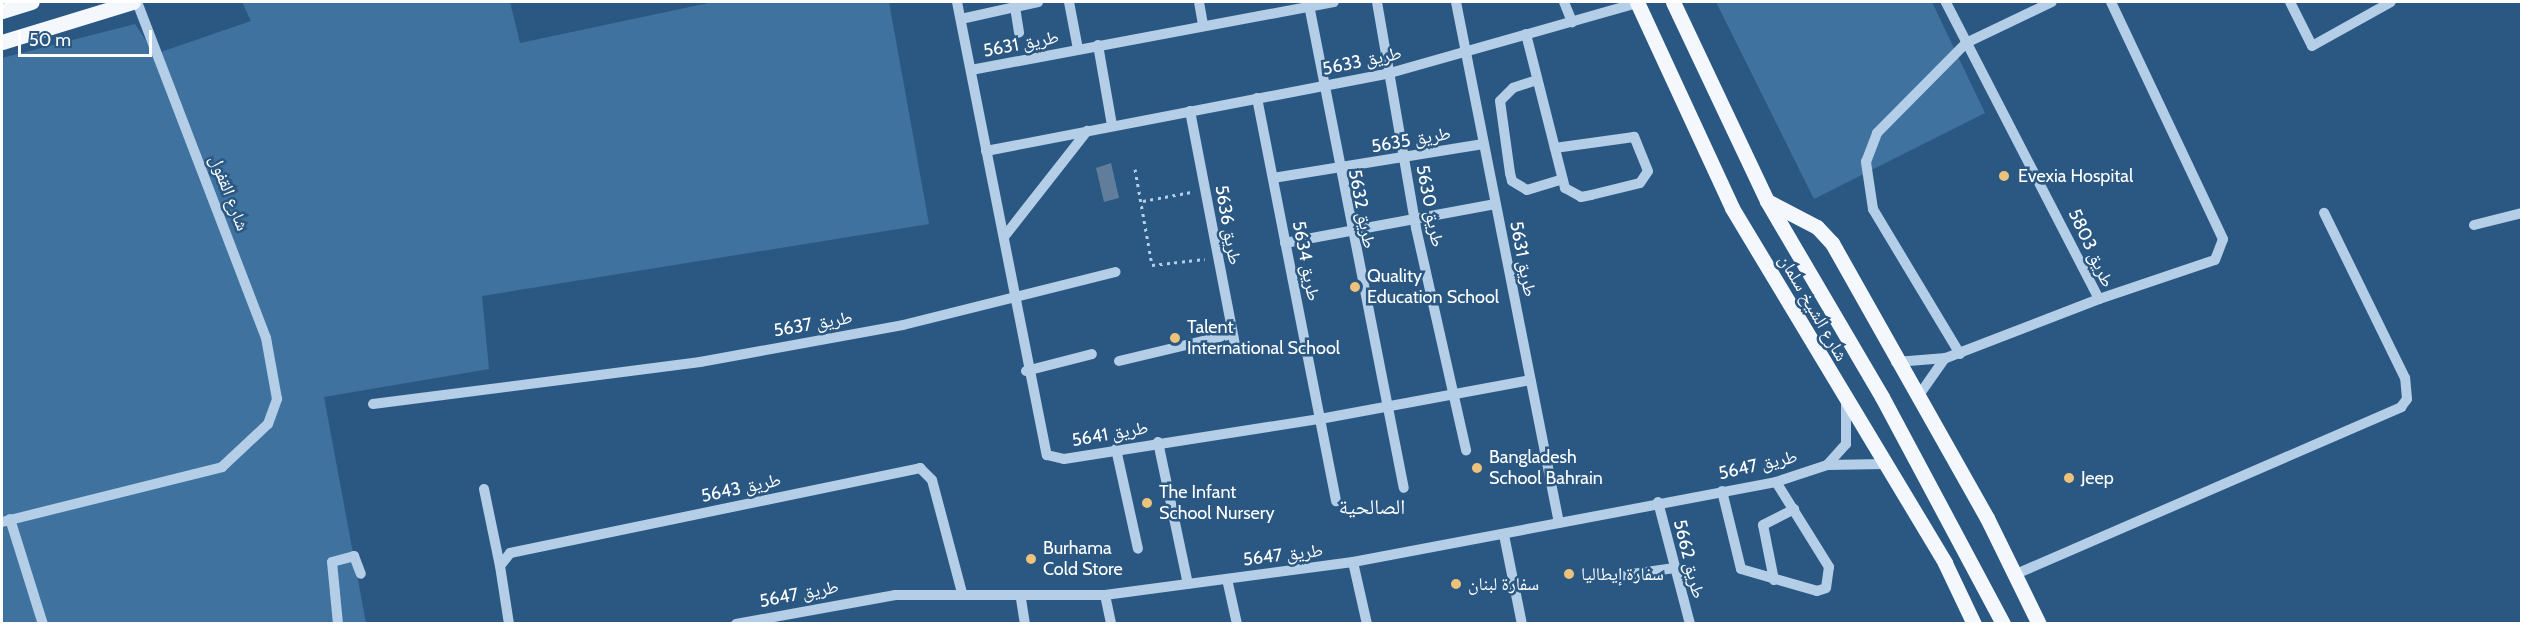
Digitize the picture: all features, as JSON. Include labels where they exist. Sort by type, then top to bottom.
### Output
[{"type":"main road","points":[[2,11],[32,2]]},
{"type":"main road","points":[[2,42],[135,2]]},
{"type":"main road","name":"شارع الشيخ سلمان","points":[[1637,2],[1732,208],[1846,403],[1945,562],[1974,624]]},
{"type":"main road","name":"شارع الشيخ سلمان","points":[[1673,2],[1767,201],[1882,397],[2002,624]]},
{"type":"main road","points":[[1767,201],[1817,227],[1832,243],[1896,362],[2016,574],[2039,624]]},
{"type":"street","name":"شارع القفول","points":[[6,520],[222,467],[268,424],[277,399],[266,338],[135,2]]},
{"type":"street","name":"طريق 5641","points":[[957,2],[1004,237],[1026,371],[1047,455],[1058,459],[1320,419],[1530,380]]},
{"type":"street","points":[[961,19],[1038,2]]},
{"type":"street","name":"طريق 5631","points":[[1069,2],[1078,49]]},
{"type":"street","points":[[1199,2],[1203,24]]},
{"type":"street","name":"طريق 5631","points":[[971,70],[1203,24],[1333,2]]},
{"type":"street","name":"طريق 5630","points":[[1377,2],[1415,218],[1466,450]]},
{"type":"street","name":"طريق 5631","points":[[1456,2],[1559,523]]},
{"type":"street","points":[[1564,2],[1572,22]]},
{"type":"street","name":"طريق 5633","points":[[986,151],[1390,73],[1466,55],[1526,34],[1637,2]]},
{"type":"street","name":"طريق 5803","points":[[1896,362],[1946,358],[1960,354],[2099,299],[1946,2]]},
{"type":"street","points":[[1960,354],[1873,209],[1866,162],[1877,133],[1966,43],[2052,2]]},
{"type":"street","points":[[2099,299],[2215,260],[2223,239],[2111,2]]},
{"type":"street","points":[[2290,2],[2312,46],[2391,2]]},
{"type":"street","name":"طريق 5632","points":[[1309,5],[1349,230],[1404,488]]},
{"type":"street","points":[[1015,7],[1019,33]]},
{"type":"street","points":[[1526,34],[1562,179],[1572,194],[1581,197],[1640,183],[1648,171],[1640,142],[1625,134],[1555,148]]},
{"type":"street","points":[[1098,45],[1112,125]]},
{"type":"street","points":[[1537,80],[1513,88],[1500,101],[1512,181],[1527,190],[1562,179]]},
{"type":"street","name":"طريق 5634","points":[[1257,98],[1336,501]]},
{"type":"street","name":"طريق 5636","points":[[1119,361],[1234,339],[1190,111]]},
{"type":"street","points":[[1004,237],[1087,131]]},
{"type":"street","name":"طريق 5635","points":[[1273,178],[1338,170],[1483,144]]},
{"type":"street","points":[[1285,243],[1495,204]]},
{"type":"street","points":[[2016,574],[2401,407],[2407,399],[2405,378],[2324,213]]},
{"type":"street","points":[[2474,225],[2522,213]]},
{"type":"street","name":"طريق 5637","points":[[373,404],[513,390],[903,325],[1014,295],[1115,272]]},
{"type":"street","points":[[1026,371],[1092,354]]},
{"type":"street","points":[[1917,398],[1946,358]]},
{"type":"street","points":[[1827,465],[1846,444],[1846,403]]},
{"type":"street","points":[[1158,442],[1188,585]]},
{"type":"street","points":[[1116,450],[1138,549]]},
{"type":"street","name":"طريق 5647","points":[[736,624],[895,595],[962,593],[1021,599],[1105,595],[1188,585],[1353,562],[1504,535],[1658,502],[1776,482],[1827,465],[1884,464]]},
{"type":"street","name":"طريق 5643","points":[[500,566],[510,553],[920,468],[932,480],[962,593]]},
{"type":"street","points":[[1722,491],[1737,564],[1746,573],[1817,591],[1830,580],[1829,567],[1776,482]]},
{"type":"street","points":[[484,489],[509,624]]},
{"type":"street","name":"طريق 5662","points":[[1658,502],[1690,624]]},
{"type":"street","points":[[1774,580],[1762,525],[1794,509]]},
{"type":"street","points":[[6,520],[43,624]]},
{"type":"street","points":[[1504,535],[1522,624]]},
{"type":"street","points":[[338,624],[332,562],[354,556],[361,574]]},
{"type":"street","points":[[1353,562],[1367,624]]},
{"type":"street","points":[[1618,576],[1674,568]]},
{"type":"street","points":[[1227,579],[1237,624]]},
{"type":"street","points":[[1105,595],[1111,624]]},
{"type":"street","points":[[1021,599],[1025,624]]},
{"type":"path","points":[[1135,169],[1143,201],[1152,265],[1217,258]]},
{"type":"path","points":[[1143,201],[1205,190]]},
{"type":"shaded area","points":[[242,2],[510,2],[520,43],[713,2],[889,2],[929,224],[482,296],[489,369],[324,397],[366,623],[2,624],[2,58],[135,24],[155,54],[251,21]]},
{"type":"shaded area","points":[[1716,2],[1932,2],[1985,113],[1814,199]]},
{"type":"shaded area","points":[[1111,163],[1119,198],[1104,202],[1096,168]]},
{"type":"place","name":"Evexia Hospital","points":[[2004,176]]},
{"type":"place","name":"Quality Education School","points":[[1355,287]]},
{"type":"place","name":"Talent International School","points":[[1175,338]]},
{"type":"place","name":"Bangladesh School Bahrain","points":[[1477,468]]},
{"type":"place","name":"Jeep","points":[[2069,478]]},
{"type":"place","name":"The Infant School Nursery","points":[[1147,503]]},
{"type":"place","name":"Burhama Cold Store","points":[[1031,559]]},
{"type":"place","name":"سفارة إيطاليا","points":[[1569,574]]},
{"type":"place","name":"سفارة لبنان","points":[[1456,584]]},
{"type":"district","name":"الصالحية","points":[[1372,507]]}]
